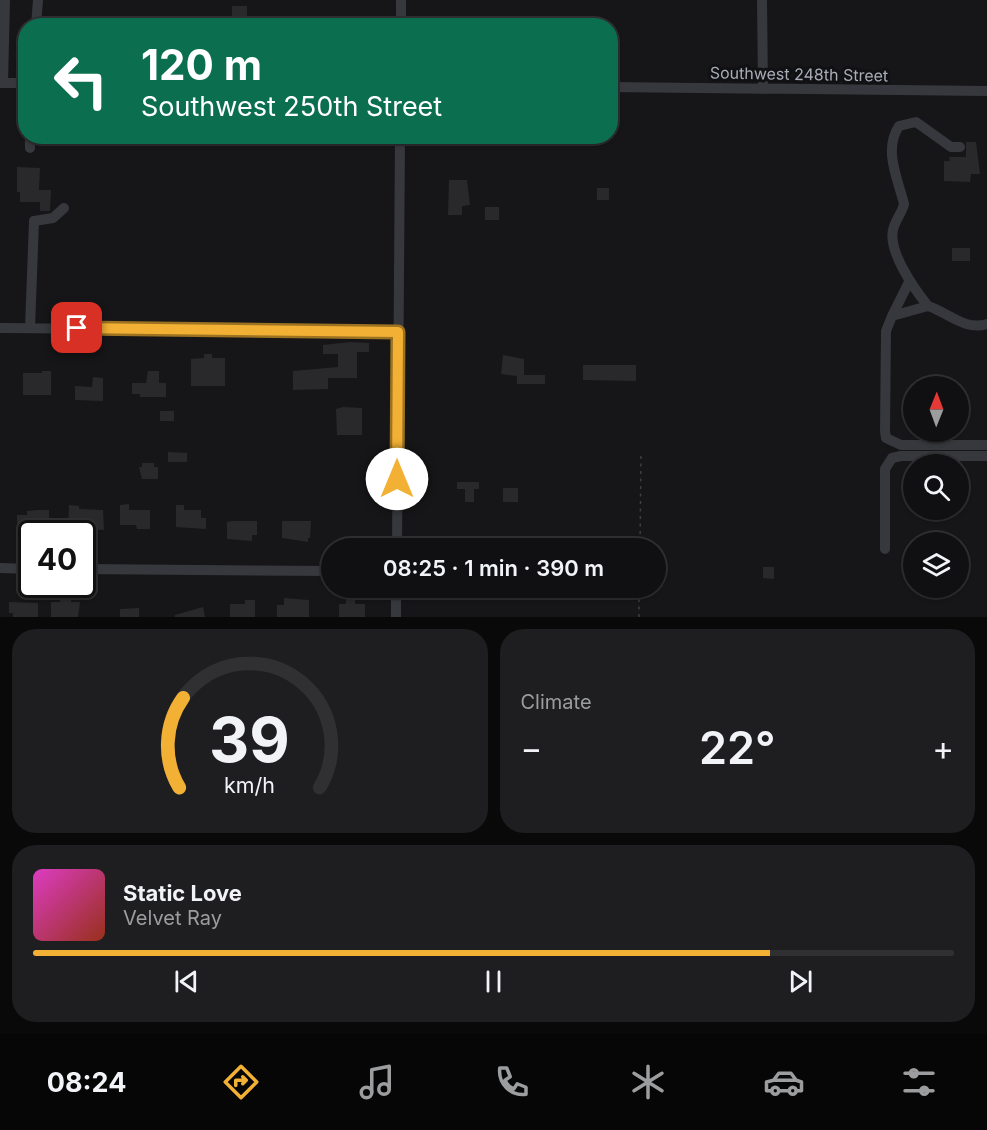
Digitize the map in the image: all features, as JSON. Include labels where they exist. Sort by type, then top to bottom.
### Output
[{"type":"street","points":[[5,0],[2,83],[18,83]]},
{"type":"street","points":[[37,18],[38,0]]},
{"type":"street","points":[[401,0],[401,18]]},
{"type":"street","points":[[762,0],[763,89]]},
{"type":"street","name":"Southwest 248th Street","points":[[618,87],[987,91]]},
{"type":"street","points":[[960,147],[951,147],[916,122],[905,123],[896,132],[893,139],[893,171],[904,204],[893,227],[892,236],[909,282],[928,306],[965,325],[976,327],[987,324]]},
{"type":"street","points":[[397,538],[400,144]]},
{"type":"street","points":[[30,328],[34,221],[54,218],[64,208]]},
{"type":"street","points":[[909,282],[886,331],[886,438],[901,445],[925,451],[987,456]]},
{"type":"street","points":[[892,316],[928,306]]},
{"type":"street","points":[[0,328],[398,332]]},
{"type":"street","points":[[885,549],[888,462],[892,458],[925,451],[987,445]]},
{"type":"street","points":[[0,568],[18,569]]},
{"type":"street","points":[[96,569],[321,571]]},
{"type":"street","points":[[396,598],[396,617]]},
{"type":"path","points":[[639,538],[641,453]]},
{"type":"path","points":[[639,598],[639,617]]},
{"type":"building","points":[[232,6],[247,6],[247,17],[232,17]]},
{"type":"building","points":[[966,142],[976,142],[980,174],[971,174],[970,182],[944,181],[944,161],[950,161],[949,157],[966,157]]},
{"type":"building","points":[[17,167],[40,168],[39,190],[51,190],[50,211],[40,211],[40,202],[20,202],[20,192],[17,192]]},
{"type":"building","points":[[449,180],[467,180],[470,205],[462,206],[462,215],[448,215]]},
{"type":"building","points":[[597,188],[609,188],[609,200],[597,200]]},
{"type":"building","points":[[485,207],[499,207],[499,220],[485,220]]},
{"type":"building","points":[[952,248],[970,248],[970,261],[952,261]]},
{"type":"building","points":[[350,342],[369,343],[369,352],[357,352],[357,378],[328,378],[328,389],[293,390],[293,371],[338,367],[338,354],[323,354],[323,345]]},
{"type":"building","points":[[204,354],[212,354],[212,358],[225,358],[225,386],[191,386],[191,359],[204,358]]},
{"type":"building","points":[[503,355],[524,359],[524,375],[545,375],[545,384],[517,384],[517,376],[501,374]]},
{"type":"building","points":[[583,365],[636,365],[636,381],[583,380]]},
{"type":"building","points":[[42,371],[51,371],[51,395],[23,395],[23,373],[42,373]]},
{"type":"building","points":[[148,371],[159,371],[159,383],[166,383],[166,397],[140,397],[140,394],[132,394],[132,383],[146,383]]},
{"type":"building","points":[[93,377],[103,378],[103,401],[75,400],[75,386],[92,387]]},
{"type":"building","points":[[362,408],[362,435],[337,435],[336,409]]},
{"type":"building","points":[[160,411],[174,411],[174,421],[160,421]]},
{"type":"building","points":[[168,452],[187,453],[187,462],[168,462]]},
{"type":"building","points":[[142,463],[154,463],[154,467],[158,467],[158,479],[142,479],[139,467],[142,467]]},
{"type":"building","points":[[457,482],[479,482],[479,489],[474,489],[474,502],[465,502],[465,489],[457,489]]},
{"type":"building","points":[[503,488],[518,488],[518,502],[503,502]]},
{"type":"building","points":[[129,504],[129,510],[150,510],[150,529],[137,529],[136,525],[120,525],[120,505]]},
{"type":"building","points":[[69,505],[79,506],[79,509],[103,510],[104,530],[96,530],[96,520],[68,520]]},
{"type":"building","points":[[176,505],[184,505],[184,510],[201,510],[201,518],[206,518],[206,529],[176,527]]},
{"type":"building","points":[[49,510],[49,520],[18,520],[17,530],[17,515],[27,515],[27,511]]},
{"type":"building","points":[[257,521],[257,535],[252,535],[252,541],[227,539],[227,522]]},
{"type":"building","points":[[282,521],[311,521],[308,542],[282,538]]},
{"type":"building","points":[[763,567],[774,567],[774,579],[763,578]]},
{"type":"building","points":[[60,598],[71,598],[71,602],[80,602],[78,617],[51,617],[51,602],[60,602]]},
{"type":"building","points":[[284,598],[309,600],[309,617],[277,617],[277,605],[284,605]]},
{"type":"building","points":[[346,598],[355,598],[355,604],[365,604],[365,617],[339,617],[339,604],[346,604]]},
{"type":"building","points":[[245,600],[255,600],[255,617],[230,617],[230,604],[245,604]]},
{"type":"building","points":[[9,602],[38,603],[38,617],[13,617],[13,613],[9,613]]},
{"type":"building","points":[[203,607],[205,617],[175,617],[175,615]]},
{"type":"building","points":[[139,608],[139,617],[120,617],[120,609]]},
{"type":"route","points":[[77,328],[264,328],[398,332],[397,479]]}]
